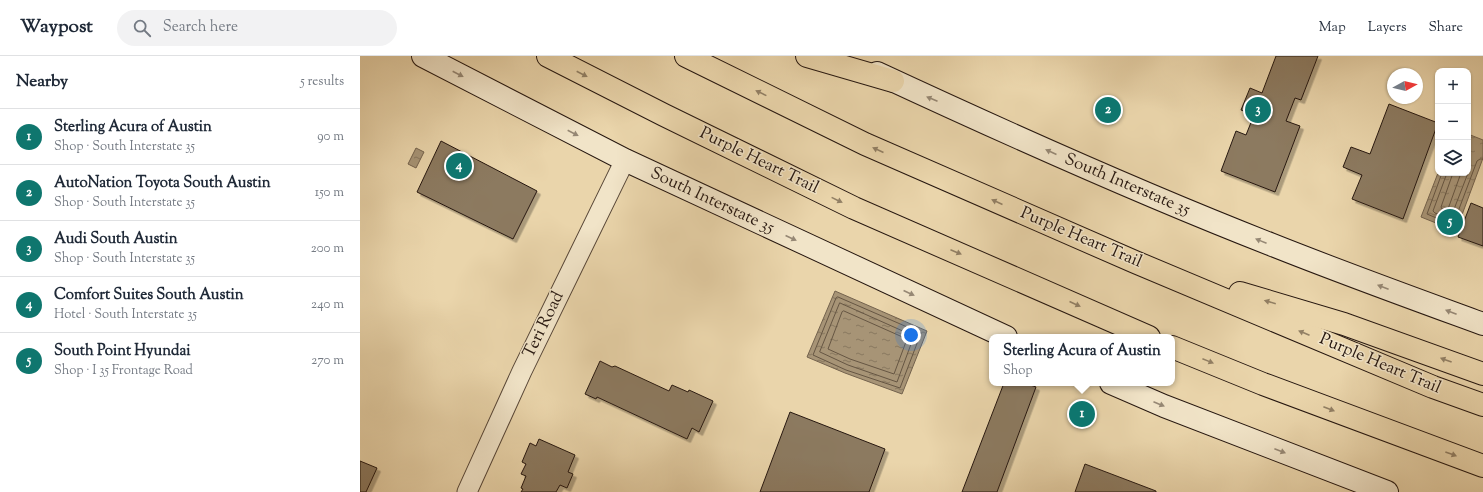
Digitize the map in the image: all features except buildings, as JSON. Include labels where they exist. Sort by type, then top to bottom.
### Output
[{"type":"highway","name":"Purple Heart Trail","points":[[548,56],[657,112],[854,208],[1143,334]]},
{"type":"highway","name":"Purple Heart Trail","points":[[686,56],[864,144],[1136,262],[1433,387],[1483,405]]},
{"type":"highway","points":[[807,56],[893,81]]},
{"type":"highway","points":[[1136,262],[1344,324],[1483,374]]},
{"type":"highway","points":[[1175,348],[1263,384],[1483,466]]},
{"type":"main road","name":"South Interstate 35","points":[[423,56],[625,160],[1000,334]]},
{"type":"main road","name":"South Interstate 35","points":[[840,56],[927,97],[1111,179],[1270,244],[1483,324]]},
{"type":"main road","points":[[1118,386],[1164,406],[1387,492]]},
{"type":"street","name":"Teri Road","points":[[468,492],[522,371],[625,160]]},
{"type":"water","points":[[1471,135],[1483,140],[1483,158],[1456,231],[1421,217],[1437,176],[1471,176]]},
{"type":"water","points":[[416,148],[424,152],[416,168],[408,164]]},
{"type":"water","points":[[835,291],[927,331],[902,394],[807,357]]},
{"type":"place","name":"AutoNation Toyota South Austin","points":[[1108,110]]},
{"type":"place","name":"Audi South Austin","points":[[1258,110]]},
{"type":"place","name":"Comfort Suites South Austin","points":[[459,166]]},
{"type":"place","name":"South Point Hyundai","points":[[1450,222]]},
{"type":"place","name":"Sterling Acura of Austin","points":[[1082,414]]}]
